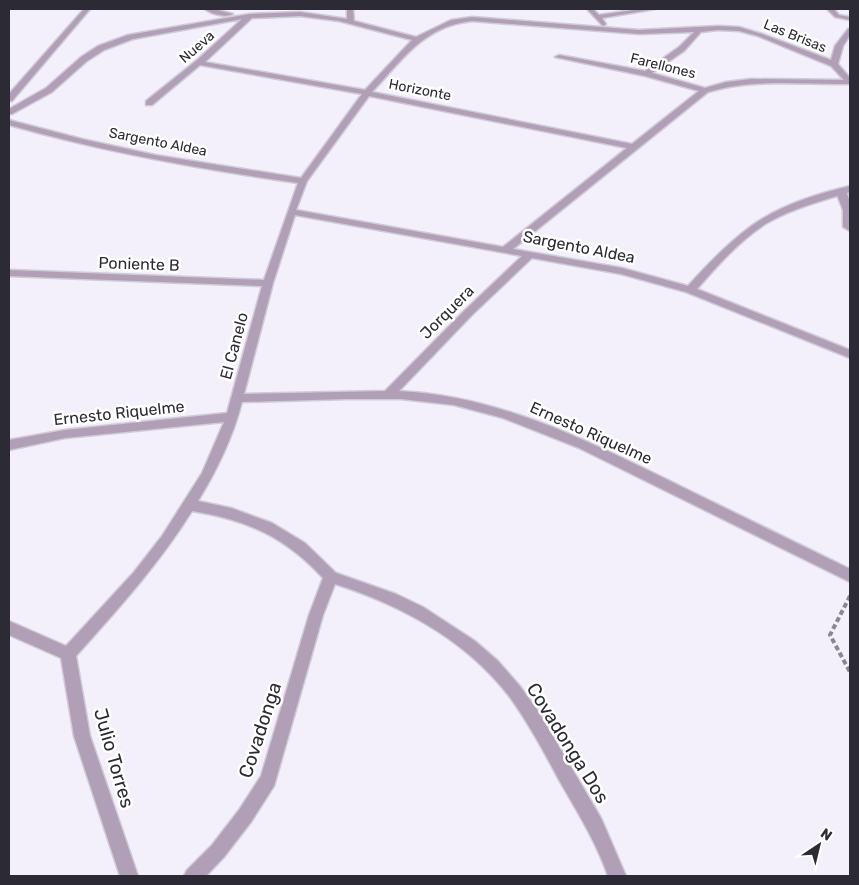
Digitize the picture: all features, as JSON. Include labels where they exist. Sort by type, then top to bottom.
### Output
[{"type":"street","points":[[9,99],[87,9]]},
{"type":"street","name":"Nueva","points":[[208,9],[219,13],[250,16]]},
{"type":"street","points":[[350,9],[351,22]]},
{"type":"street","points":[[590,9],[608,30]]},
{"type":"street","points":[[597,17],[652,9]]},
{"type":"street","points":[[830,9],[837,16],[849,21]]},
{"type":"street","points":[[842,9],[849,21]]},
{"type":"street","points":[[9,112],[49,90],[84,59],[112,43],[142,34],[250,16],[300,14],[351,22],[417,39]]},
{"type":"street","name":"Nueva","points":[[148,103],[199,63],[250,16]]},
{"type":"street","name":"Las Brisas","points":[[417,39],[453,21],[472,18],[608,30],[654,32],[729,28],[750,32],[834,64],[850,82]]},
{"type":"street","points":[[646,74],[682,50],[694,39],[699,30]]},
{"type":"street","points":[[834,64],[839,46],[850,30]]},
{"type":"street","name":"El Canelo","points":[[68,654],[139,576],[167,540],[208,474],[232,417],[268,283],[303,181],[366,93],[417,39]]},
{"type":"street","name":"Farellones","points":[[559,57],[646,74],[705,90],[726,84],[751,81],[850,82]]},
{"type":"street","name":"Horizonte","points":[[199,63],[366,93],[635,147]]},
{"type":"street","points":[[505,250],[705,90]]},
{"type":"street","name":"Sargento Aldea","points":[[9,122],[74,140],[161,159],[303,181]]},
{"type":"street","points":[[690,290],[726,251],[755,227],[801,206],[846,190],[848,227],[850,228]]},
{"type":"street","name":"Sargento Aldea","points":[[291,212],[622,271],[690,290],[850,354]]},
{"type":"street","name":"Jorquera","points":[[388,395],[468,313],[530,254]]},
{"type":"street","name":"Poniente B","points":[[9,273],[268,283]]},
{"type":"street","name":"Ernesto Riquelme","points":[[238,398],[388,395],[422,397],[481,407],[516,417],[551,430],[850,576]]},
{"type":"street","name":"Ernesto Riquelme","points":[[9,445],[65,434],[232,417]]},
{"type":"street","points":[[190,505],[215,508],[263,523],[301,547],[331,577]]},
{"type":"street","name":"Covadonga Dos","points":[[331,577],[384,594],[420,611],[447,628],[478,653],[506,682],[532,715],[608,849],[617,876]]},
{"type":"street","name":"Covadonga","points":[[193,876],[218,851],[245,816],[268,780],[316,615],[331,577]]},
{"type":"street","points":[[9,628],[68,654]]},
{"type":"street","name":"Julio Torres","points":[[68,654],[82,736],[129,876]]},
{"type":"path","points":[[850,596],[830,635],[850,672]]}]
